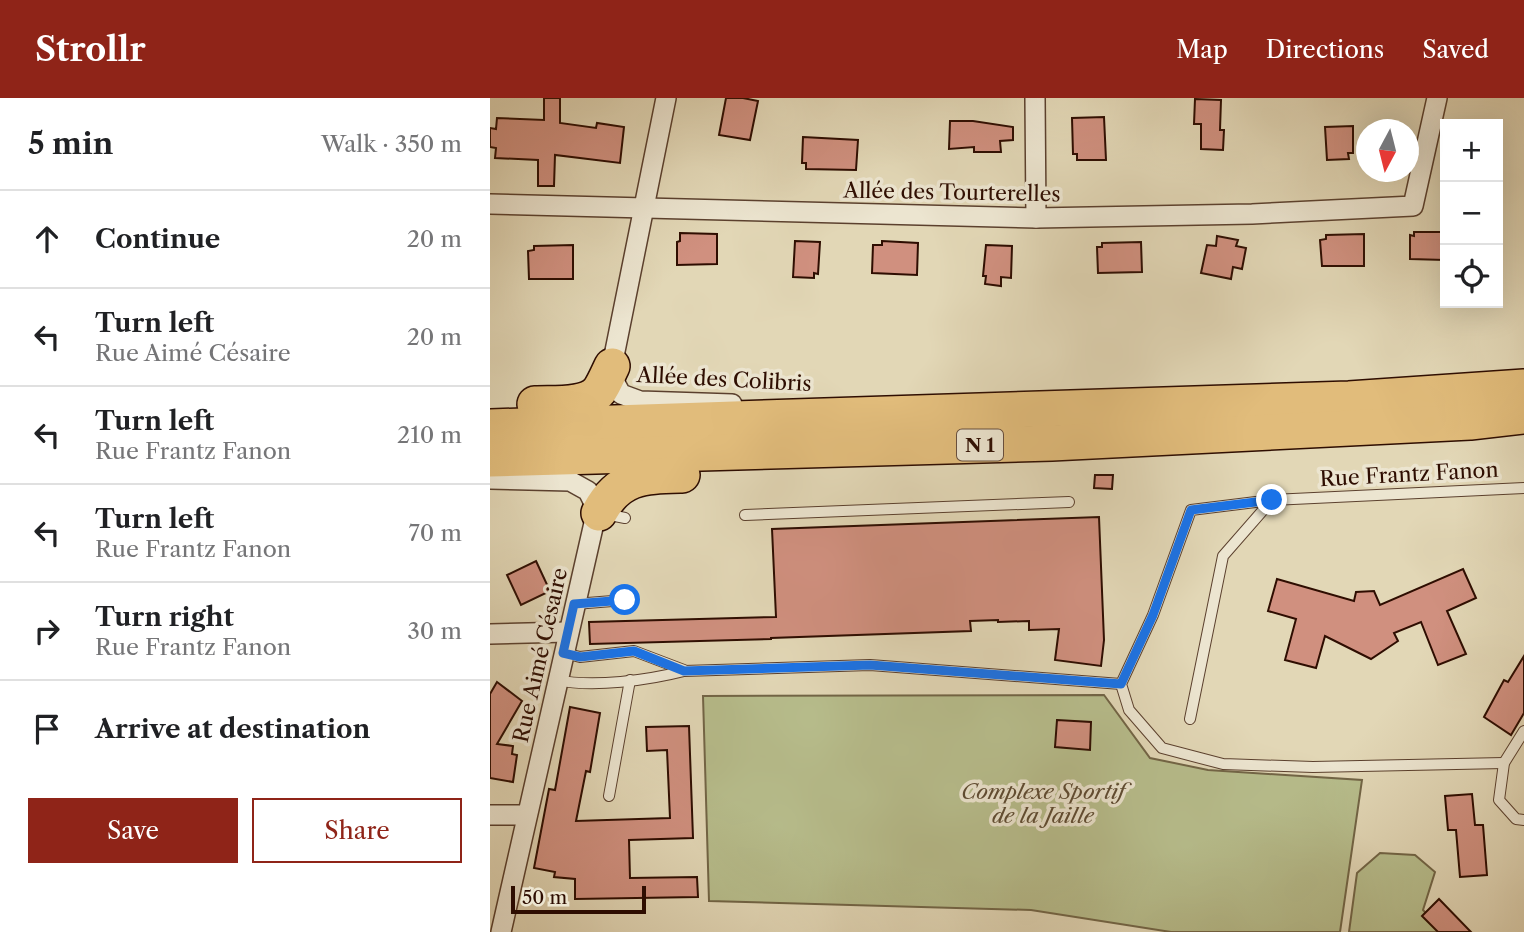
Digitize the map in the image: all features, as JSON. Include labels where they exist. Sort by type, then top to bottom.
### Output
[{"type":"highway","points":[[490,408],[586,399],[599,391],[612,366]]},
{"type":"highway","name":"N 1","points":[[490,428],[1349,399],[1524,387]]},
{"type":"highway","name":"N 1","points":[[490,459],[903,448],[1280,432],[1470,422],[1524,416]]},
{"type":"highway","points":[[612,516],[613,492],[635,479],[792,467],[903,448]]},
{"type":"street","name":"Allée des Colibris","points":[[666,98],[612,366],[617,389],[625,397],[640,401],[960,411]]},
{"type":"street","points":[[1035,98],[1036,218]]},
{"type":"street","name":"Allée des Tourterelles","points":[[490,204],[1036,218],[1252,214],[1413,206],[1437,98]]},
{"type":"street","points":[[490,480],[570,481],[588,491],[612,516]]},
{"type":"street","name":"Rue Aimé Césaire","points":[[501,932],[594,523],[612,516]]},
{"type":"street","points":[[490,634],[568,632]]},
{"type":"street","points":[[490,815],[527,814]]},
{"type":"lane","name":"Rue Frantz Fanon","points":[[1121,684],[1153,615],[1191,510],[1272,500],[1524,488]]},
{"type":"lane","points":[[1190,719],[1223,556],[1272,500]]},
{"type":"lane","points":[[745,515],[1069,502]]},
{"type":"lane","points":[[574,604],[625,600]]},
{"type":"lane","points":[[563,653],[580,657],[634,651],[684,671]]},
{"type":"lane","points":[[557,680],[574,684],[630,680],[684,671],[870,665],[1121,684],[1129,710],[1162,748],[1223,764],[1313,767],[1503,763]]},
{"type":"lane","points":[[610,796],[630,680]]},
{"type":"lane","points":[[1524,731],[1503,763],[1499,800],[1516,819],[1524,820]]},
{"type":"green space","name":"Complexe Sportif de la Jaille","points":[[1104,695],[1150,758],[1208,770],[1362,780],[1340,932],[1171,932],[1031,910],[709,901],[703,696]]},
{"type":"green space","points":[[1380,853],[1415,855],[1435,872],[1423,910],[1444,932],[1349,932],[1357,873]]},
{"type":"building","points":[[544,98],[560,98],[560,123],[596,128],[597,123],[624,127],[620,163],[555,155],[554,186],[538,186],[538,160],[495,158],[496,148],[490,147],[490,128],[496,129],[497,118],[544,120]]},
{"type":"building","points":[[726,98],[758,101],[750,140],[719,135]]},
{"type":"building","points":[[1195,99],[1221,100],[1220,130],[1224,130],[1223,150],[1201,149],[1201,124],[1194,124]]},
{"type":"building","points":[[1104,117],[1106,160],[1077,160],[1077,154],[1073,154],[1072,118]]},
{"type":"building","points":[[950,121],[973,121],[1013,127],[1013,140],[1000,141],[1001,152],[974,152],[974,147],[949,149]]},
{"type":"building","points":[[1353,126],[1353,153],[1348,153],[1349,159],[1327,160],[1325,127]]},
{"type":"building","points":[[803,137],[858,140],[856,170],[806,169],[806,163],[802,163]]},
{"type":"building","points":[[1414,232],[1440,232],[1440,260],[1410,259],[1410,235],[1414,236]]},
{"type":"building","points":[[680,233],[717,234],[717,264],[677,265],[677,242],[680,241]]},
{"type":"building","points":[[1364,234],[1364,266],[1322,266],[1320,240],[1326,239],[1326,235]]},
{"type":"building","points":[[1217,236],[1238,240],[1236,246],[1246,248],[1242,269],[1233,267],[1231,279],[1201,273],[1207,245],[1216,246]]},
{"type":"building","points":[[795,241],[820,242],[818,274],[814,273],[814,278],[793,277]]},
{"type":"building","points":[[882,241],[918,243],[917,275],[872,273],[873,245],[882,245]]},
{"type":"building","points":[[1141,242],[1142,272],[1098,273],[1097,247],[1102,247],[1102,243]]},
{"type":"building","points":[[573,245],[573,279],[529,279],[528,251],[534,250],[534,246]]},
{"type":"building","points":[[986,245],[1012,246],[1011,278],[1001,277],[1001,286],[985,284],[986,276],[983,276]]},
{"type":"building","points":[[1095,475],[1113,475],[1112,489],[1094,488]]},
{"type":"building","points":[[1099,517],[1104,640],[1101,666],[1055,660],[1059,629],[1029,630],[1029,621],[970,621],[971,631],[590,644],[589,622],[776,617],[772,529]]},
{"type":"building","points":[[536,561],[550,591],[521,605],[507,575]]},
{"type":"building","points":[[1463,569],[1476,598],[1447,611],[1466,654],[1438,665],[1421,622],[1394,633],[1398,641],[1371,659],[1325,636],[1316,668],[1285,660],[1296,619],[1268,611],[1277,579],[1354,601],[1356,592],[1374,591],[1380,605]]},
{"type":"building","points":[[1524,656],[1524,713],[1511,735],[1484,717],[1504,680],[1508,682]]},
{"type":"building","points":[[497,682],[522,701],[497,744],[513,746],[512,754],[517,755],[513,782],[490,778],[490,694]]},
{"type":"building","points":[[570,707],[600,713],[590,772],[586,771],[576,821],[670,818],[667,750],[647,751],[646,727],[689,726],[693,838],[629,840],[630,878],[697,877],[698,897],[575,899],[575,879],[554,877],[555,872],[534,868],[549,789],[555,790]]},
{"type":"building","points":[[1057,720],[1091,722],[1090,750],[1055,747]]},
{"type":"building","points":[[1472,794],[1475,825],[1483,825],[1487,875],[1460,877],[1456,830],[1448,830],[1445,796]]},
{"type":"building","points":[[1439,899],[1471,932],[1438,932],[1422,916]]},
{"type":"route","points":[[625,600],[574,604],[563,653],[580,657],[634,651],[684,671],[870,665],[1121,684],[1153,615],[1191,510],[1272,500]]}]
